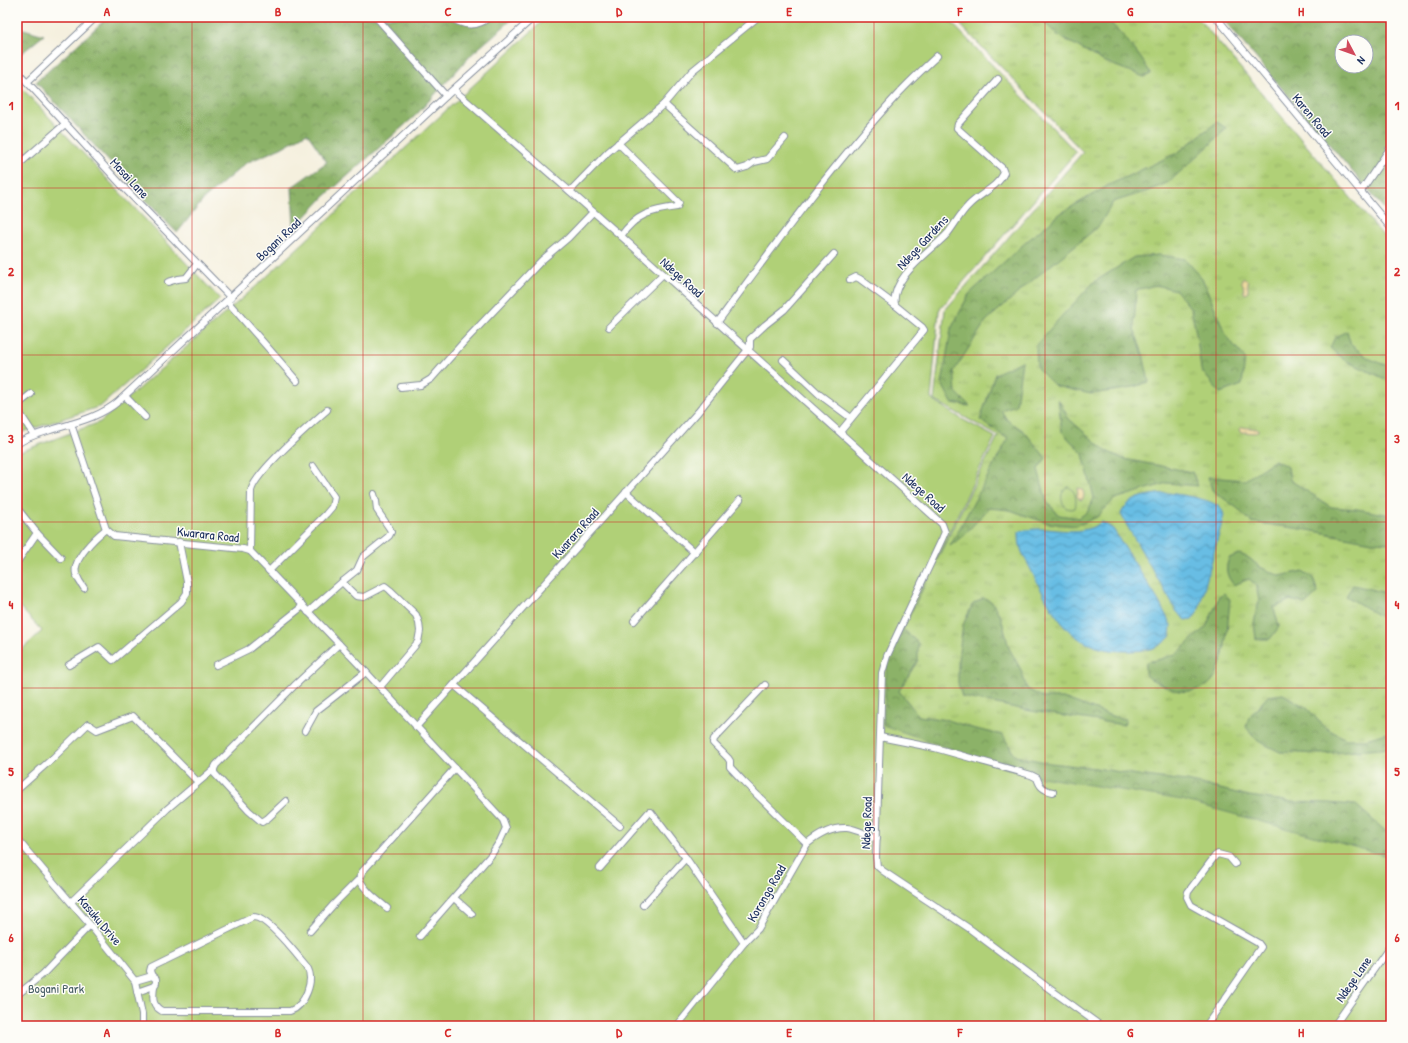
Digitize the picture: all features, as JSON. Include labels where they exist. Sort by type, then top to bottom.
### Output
[{"type":"street","points":[[27,82],[96,17]]},
{"type":"street","points":[[376,17],[446,96]]},
{"type":"street","points":[[450,17],[460,22],[476,25],[489,17]]},
{"type":"street","name":"Bogani Road","points":[[17,444],[34,435],[104,413],[125,396],[446,96],[534,17]]},
{"type":"street","points":[[570,191],[608,152],[664,104],[670,95],[692,71],[758,17]]},
{"type":"street","name":"Karen Road","points":[[1216,17],[1391,228]]},
{"type":"street","points":[[717,323],[783,233],[853,146],[898,94],[936,56]]},
{"type":"street","name":"Masai Lane","points":[[17,71],[128,192],[197,264],[297,381]]},
{"type":"street","name":"Ndege Gardens","points":[[895,305],[896,292],[905,276],[913,266],[947,233],[967,206],[1000,180],[1004,173],[1002,168],[957,128],[958,124],[998,79]]},
{"type":"street","name":"Ndege Road","points":[[454,90],[594,212],[939,520],[945,532],[885,663],[882,673],[876,857],[877,866],[970,929],[1047,988],[1101,1026]]},
{"type":"street","points":[[664,104],[737,170],[746,168],[754,162],[767,159],[785,138]]},
{"type":"street","points":[[18,165],[65,124]]},
{"type":"street","points":[[618,143],[679,202],[677,206],[644,214],[625,230],[621,236]]},
{"type":"street","points":[[1361,191],[1391,147]]},
{"type":"street","points":[[401,387],[421,385],[431,379],[462,344],[542,260],[568,238],[594,212]]},
{"type":"street","name":"Kwarara Road","points":[[416,727],[698,412],[750,347],[750,339],[784,310],[834,254]]},
{"type":"street","points":[[168,282],[186,278],[197,264]]},
{"type":"street","points":[[609,327],[663,274]]},
{"type":"street","points":[[840,432],[924,330],[922,326],[860,279],[856,277],[850,280]]},
{"type":"street","points":[[783,360],[820,395],[851,418]]},
{"type":"street","points":[[17,405],[30,394]]},
{"type":"street","points":[[125,396],[145,417]]},
{"type":"street","points":[[17,409],[34,435]]},
{"type":"street","points":[[250,551],[251,491],[254,482],[277,457],[327,410]]},
{"type":"street","points":[[71,424],[106,529],[90,544],[78,562],[76,574],[84,588]]},
{"type":"street","points":[[269,571],[332,507],[334,497],[313,466]]},
{"type":"street","points":[[626,492],[695,553]]},
{"type":"street","points":[[308,612],[353,574],[357,570],[363,557],[389,536],[391,532],[390,528],[377,510],[374,494]]},
{"type":"street","points":[[634,621],[740,500]]},
{"type":"street","points":[[17,508],[37,533],[61,558]]},
{"type":"street","name":"Kwarara Road","points":[[106,529],[114,536],[244,549],[250,551],[366,672],[503,820],[506,828],[491,855],[454,898]]},
{"type":"street","points":[[17,562],[37,533]]},
{"type":"street","points":[[68,665],[99,647],[113,660],[182,602],[187,593],[187,582],[179,542]]},
{"type":"street","points":[[342,582],[356,596],[364,597],[385,586],[416,615],[419,623],[418,642],[380,688]]},
{"type":"street","points":[[216,665],[249,649],[303,606]]},
{"type":"street","points":[[71,902],[167,809],[214,769],[294,686],[339,644]]},
{"type":"street","points":[[305,731],[316,711],[366,672]]},
{"type":"street","points":[[454,684],[620,826]]},
{"type":"street","points":[[765,685],[714,738],[713,743],[730,760],[730,767],[807,844]]},
{"type":"street","points":[[17,790],[88,724],[97,730],[133,716],[198,782]]},
{"type":"street","points":[[880,737],[935,748],[1031,775],[1037,778],[1040,786],[1044,790],[1053,792]]},
{"type":"street","points":[[310,930],[359,879],[362,872],[454,768]]},
{"type":"street","points":[[214,769],[214,773],[262,822],[286,801]]},
{"type":"street","points":[[600,868],[649,812],[651,812],[686,858],[744,943]]},
{"type":"street","name":"Korongo Road","points":[[677,1026],[744,943],[758,929],[807,844],[816,836],[838,829],[848,828],[877,838]]},
{"type":"street","name":"Kasuku Drive","points":[[17,839],[71,902],[135,981],[142,1014],[142,1026]]},
{"type":"street","points":[[1206,1026],[1260,948],[1258,943],[1191,905],[1187,897],[1188,892],[1215,856],[1218,854],[1229,857],[1235,864]]},
{"type":"street","points":[[643,904],[686,858]]},
{"type":"street","points":[[359,879],[364,888],[387,908]]},
{"type":"street","points":[[420,936],[454,898],[472,914]]},
{"type":"street","points":[[253,917],[265,922],[282,938],[307,967],[311,976],[304,997],[298,1007],[290,1011],[162,1011],[156,1007],[152,998],[154,986],[157,981],[155,977],[152,976],[150,971],[151,967],[253,917]]},
{"type":"street","points":[[17,995],[44,974],[90,925]]},
{"type":"street","name":"Ndege Lane","points":[[1334,1026],[1391,945]]},
{"type":"street","points":[[135,981],[152,976]]},
{"type":"street","points":[[138,992],[154,986]]},
{"type":"green space","points":[[108,17],[515,17],[473,53],[416,115],[324,197],[294,229],[292,187],[327,162],[307,133],[281,148],[246,163],[204,199],[177,233],[36,82]]},
{"type":"green space","name":"Bogani Park","points":[[547,17],[946,17],[1076,152],[939,310],[931,399],[960,418],[995,437],[887,661],[883,725],[1023,774],[1182,800],[1391,857],[1391,1026],[17,1026],[17,654],[42,631],[17,604],[17,453],[100,422],[262,281]]},
{"type":"green space","points":[[953,17],[1197,17],[1391,245],[1391,851],[1024,773],[885,723],[893,649],[998,436],[934,400],[945,310],[1083,152]]},
{"type":"green space","points":[[1039,17],[1104,17],[1130,44],[1151,74],[1144,77],[1103,61],[1056,34]]},
{"type":"green space","points":[[1221,17],[1297,17],[1309,23],[1313,17],[1391,17],[1391,217]]},
{"type":"green space","points":[[17,27],[44,35],[17,57]]},
{"type":"green space","points":[[17,83],[220,299],[101,406],[17,434]]},
{"type":"green space","points":[[1217,122],[1226,128],[1211,144],[1169,182],[1148,191],[1113,202],[1099,226],[1034,279],[986,321],[954,371],[956,392],[970,406],[952,403],[942,384],[951,329],[969,294],[1026,242],[1061,213],[1111,184],[1177,153]]},
{"type":"green space","points":[[1159,255],[1185,259],[1202,278],[1227,337],[1245,358],[1242,385],[1220,393],[1201,370],[1197,338],[1191,309],[1176,290],[1156,285],[1136,290],[1134,329],[1143,354],[1149,382],[1127,389],[1091,394],[1055,386],[1037,368],[1036,345],[1094,282],[1134,257]]},
{"type":"green space","points":[[1347,331],[1351,345],[1370,359],[1391,367],[1391,383],[1344,360],[1330,348],[1335,337]]},
{"type":"green space","points":[[1022,361],[1016,405],[1001,410],[1007,420],[1024,431],[1046,458],[1038,469],[1047,502],[1059,515],[1079,518],[1088,511],[1094,498],[1083,454],[1062,432],[1058,399],[1069,419],[1106,451],[1124,459],[1192,472],[1198,486],[1167,483],[1115,499],[1097,517],[1076,526],[1047,523],[1010,510],[989,508],[965,534],[950,546],[1008,439],[980,420],[995,374]]},
{"type":"green space","points":[[1275,460],[1288,467],[1290,480],[1331,507],[1357,509],[1391,515],[1391,543],[1372,542],[1308,530],[1251,522],[1237,508],[1212,490],[1208,477],[1245,480]]},
{"type":"green space","points":[[1067,487],[1073,491],[1075,496],[1075,508],[1072,509],[1066,508],[1062,500],[1062,494],[1064,489]]},
{"type":"green space","points":[[1239,554],[1249,558],[1260,567],[1280,576],[1303,571],[1313,578],[1318,593],[1306,604],[1290,600],[1274,608],[1279,627],[1270,639],[1256,639],[1254,623],[1259,601],[1256,585],[1249,579],[1234,585],[1229,579],[1227,566],[1229,558]]},
{"type":"green space","points":[[1353,585],[1391,594],[1391,623],[1346,596]]},
{"type":"green space","points":[[1224,593],[1230,599],[1225,644],[1219,668],[1215,677],[1209,684],[1195,690],[1184,692],[1169,688],[1148,677],[1145,671],[1146,662],[1178,653],[1206,627],[1219,596]]},
{"type":"green space","points":[[983,598],[992,602],[1001,617],[1009,648],[1021,670],[1027,689],[1044,698],[1063,698],[1112,716],[1126,719],[1124,725],[1031,711],[962,697],[958,683],[958,659],[963,625],[972,605]]},
{"type":"green space","points":[[887,614],[918,643],[918,660],[899,691],[919,716],[948,720],[975,729],[1003,735],[1015,756],[1050,763],[1187,781],[1249,796],[1292,802],[1356,805],[1391,836],[1391,923],[1113,801],[872,729]]},
{"type":"green space","points":[[1283,694],[1307,708],[1324,727],[1346,739],[1366,739],[1391,732],[1391,748],[1321,754],[1280,752],[1258,741],[1246,727],[1249,717],[1268,696]]},
{"type":"sand","points":[[1242,279],[1248,281],[1248,293],[1246,294],[1244,293],[1243,284],[1241,282]]},
{"type":"sand","points":[[1242,427],[1258,429],[1258,431],[1255,433],[1240,432],[1239,429]]},
{"type":"sand","points":[[1078,488],[1082,489],[1083,492],[1084,496],[1082,500],[1077,496]]},
{"type":"water","points":[[1169,493],[1205,500],[1221,509],[1224,515],[1198,612],[1192,619],[1186,620],[1177,612],[1121,514],[1129,503],[1141,497]]},
{"type":"water","points":[[1102,522],[1113,529],[1158,600],[1171,625],[1170,637],[1157,646],[1138,651],[1112,650],[1096,647],[1082,641],[1071,632],[1052,609],[1024,557],[1019,540],[1019,532],[1030,529],[1082,530]]}]
